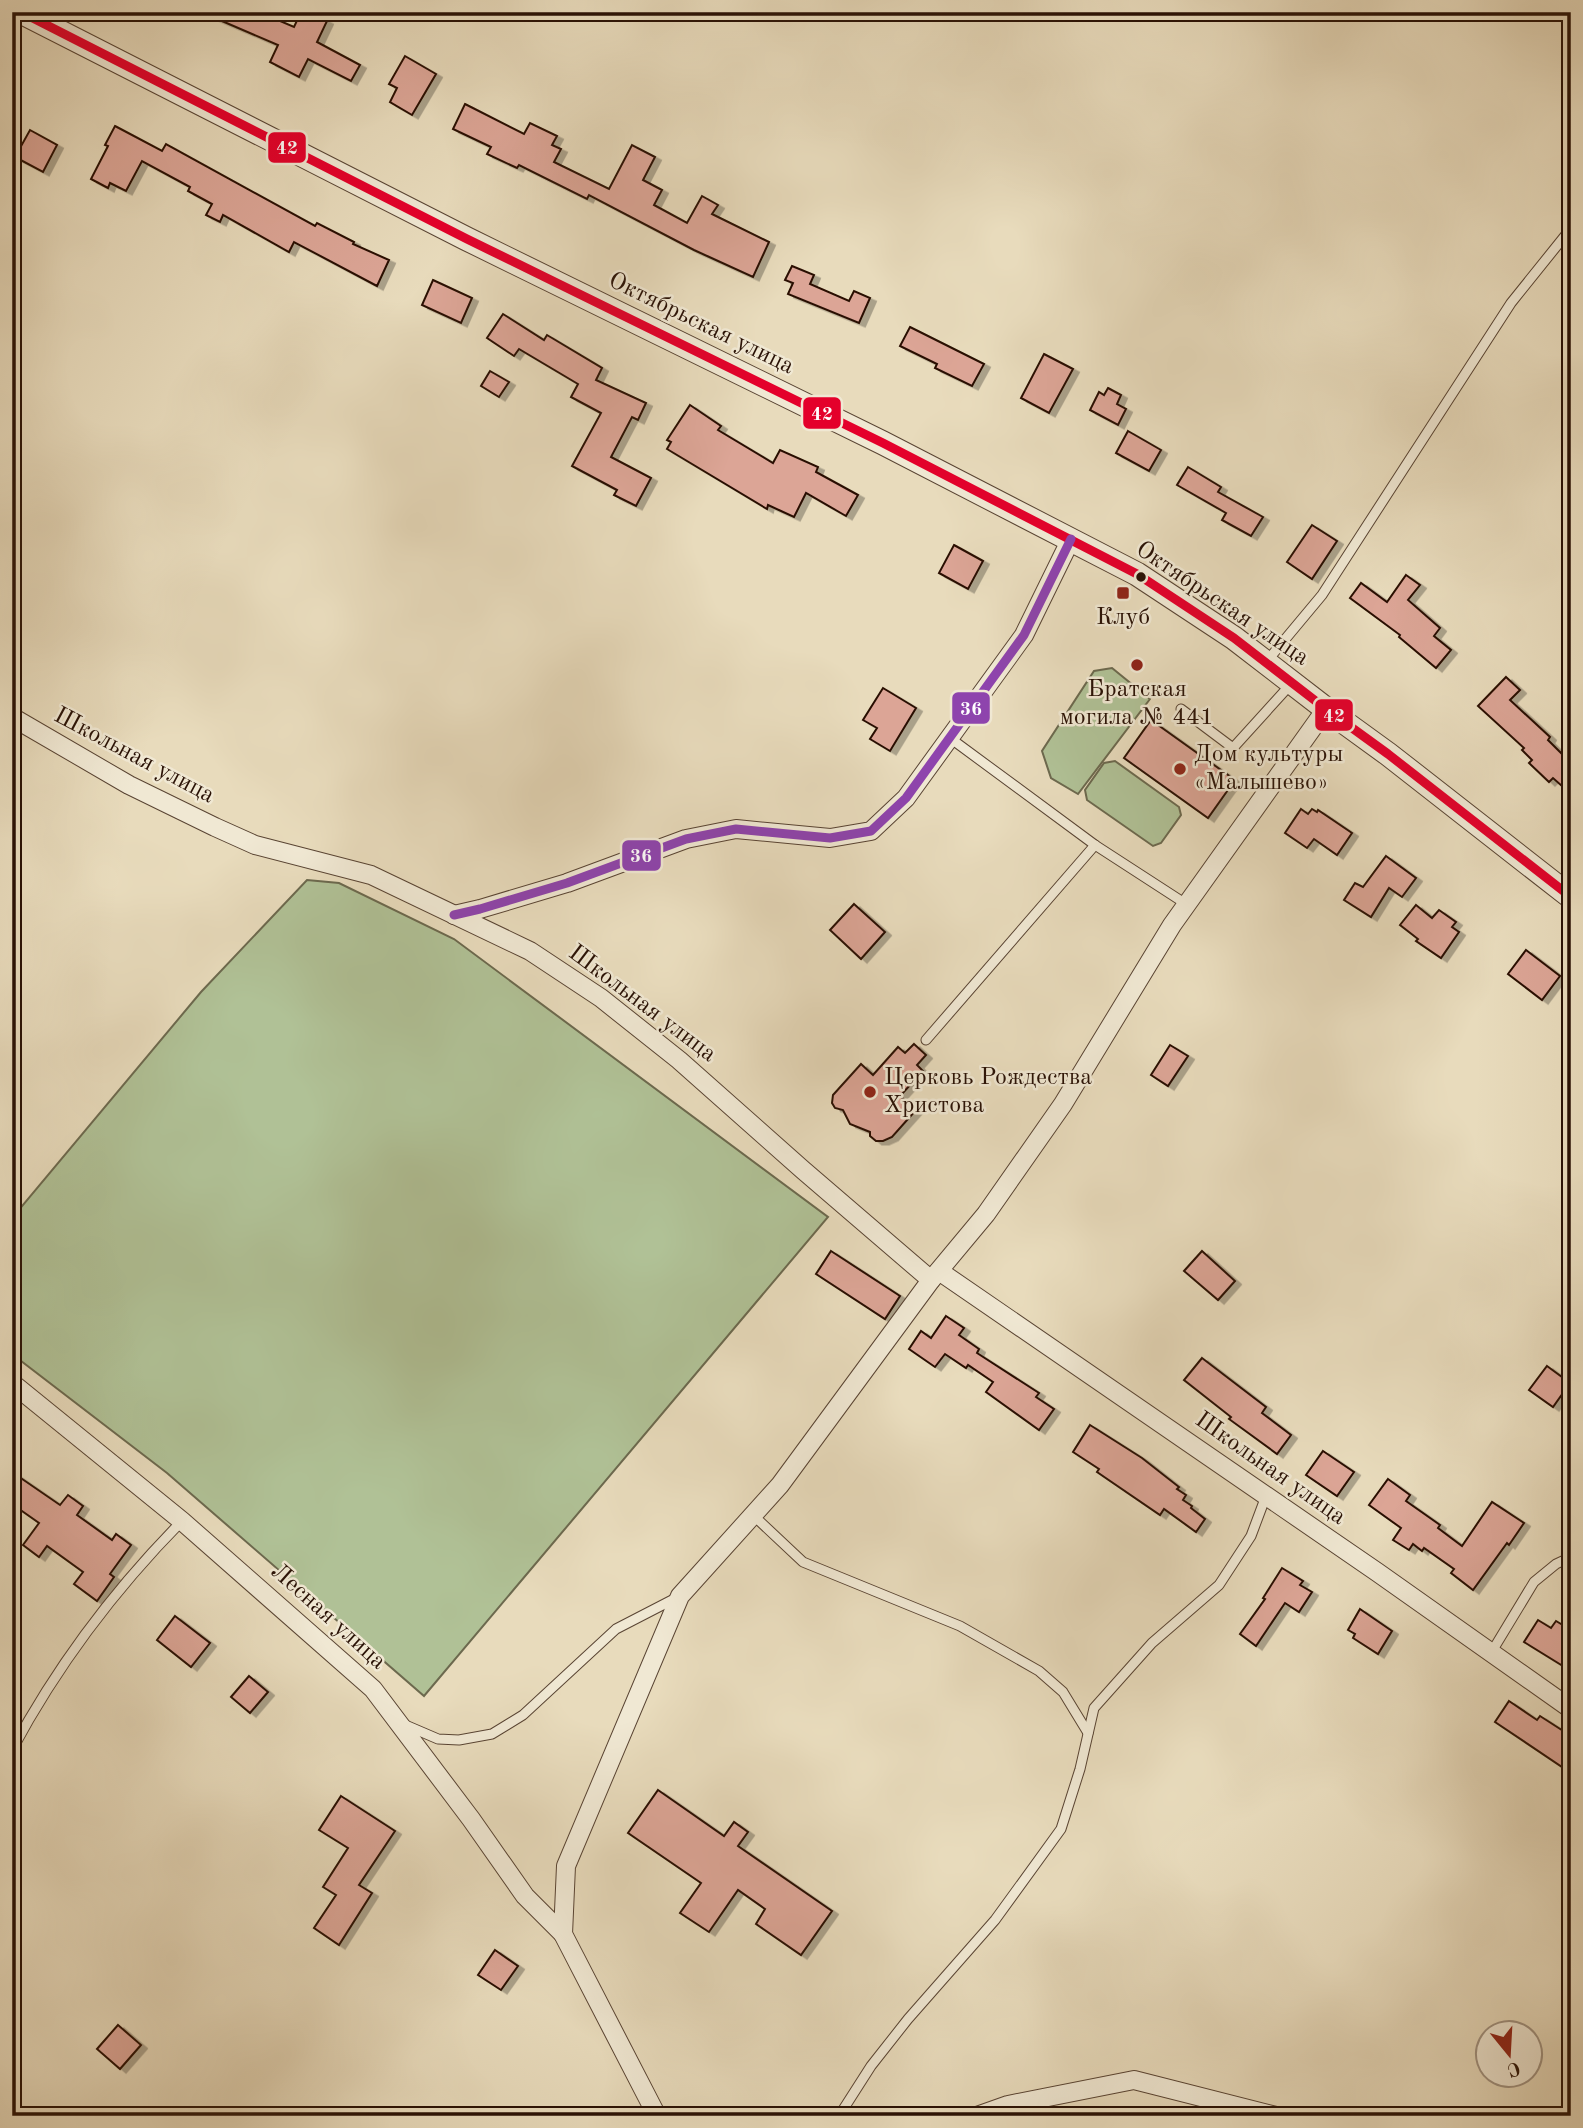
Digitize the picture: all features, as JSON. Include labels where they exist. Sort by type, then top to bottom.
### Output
[{"type":"street","name":"Октябрьская улица","points":[[21,12],[467,239],[883,443],[1138,574],[1234,638],[1571,897]]},
{"type":"street","points":[[454,915],[567,883],[686,839],[736,829],[831,838],[871,831],[906,798],[1024,635],[1071,539]]},
{"type":"street","points":[[657,2116],[564,1934],[566,1866],[680,1596],[780,1485],[935,1275],[986,1214],[1063,1104],[1186,904],[1326,709]]},
{"type":"street","name":"Школьная улица","points":[[12,717],[129,785],[215,827],[255,845],[370,875],[530,951],[601,998],[679,1060],[935,1275],[1266,1496],[1571,1709]]},
{"type":"street","name":"Лесная улица","points":[[12,1383],[182,1521],[373,1689],[526,1896],[564,1934]]},
{"type":"street","points":[[977,2116],[1008,2105],[1133,2080],[1276,2116]]},
{"type":"lane","points":[[1266,663],[1322,595],[1511,303],[1571,231]]},
{"type":"lane","points":[[1181,709],[1233,748],[1292,683]]},
{"type":"lane","points":[[950,738],[1095,845],[1186,904]]},
{"type":"lane","points":[[926,1040],[1095,845]]},
{"type":"lane","points":[[839,2116],[908,2019],[995,1920],[1061,1829],[1080,1769],[1094,1708],[1152,1643],[1219,1585],[1251,1536],[1266,1496]]},
{"type":"lane","points":[[753,1515],[803,1562],[960,1626],[1039,1671],[1063,1692],[1088,1733]]},
{"type":"lane","points":[[12,1750],[29,1718],[107,1603],[182,1521]]},
{"type":"lane","points":[[1491,1653],[1534,1582],[1571,1556]]},
{"type":"lane","points":[[397,1722],[438,1739],[459,1740],[492,1734],[523,1714],[617,1629],[680,1596]]},
{"type":"green space","points":[[1112,668],[1150,699],[1078,794],[1051,778],[1042,751],[1094,671]]},
{"type":"green space","points":[[1115,761],[1179,807],[1181,815],[1161,843],[1153,846],[1087,800],[1085,790],[1104,763]]},
{"type":"green space","points":[[307,880],[339,883],[454,939],[828,1217],[424,1696],[167,1473],[12,1354],[12,1218],[201,992]]},
{"type":"building","points":[[201,12],[259,12],[294,27],[301,12],[321,12],[319,17],[327,21],[317,42],[360,65],[351,81],[308,59],[299,77],[270,62],[278,45]]},
{"type":"building","points":[[405,56],[436,74],[412,115],[390,102],[397,88],[389,84]]},
{"type":"building","points":[[465,104],[524,134],[530,123],[557,136],[552,145],[561,149],[554,162],[609,189],[632,145],[655,157],[643,180],[662,190],[654,205],[687,223],[702,196],[718,205],[712,214],[769,242],[753,277],[694,250],[589,195],[587,199],[519,165],[517,168],[487,154],[491,147],[453,129]]},
{"type":"building","points":[[115,126],[162,151],[166,144],[315,226],[317,223],[354,242],[353,244],[389,260],[377,286],[294,242],[289,252],[223,215],[220,222],[206,215],[212,204],[188,191],[190,187],[142,161],[126,191],[110,183],[108,188],[91,179]]},
{"type":"building","points":[[30,130],[57,145],[43,172],[15,157]]},
{"type":"building","points":[[792,266],[814,275],[810,284],[849,301],[854,291],[870,298],[859,323],[788,294],[793,283],[785,280]]},
{"type":"building","points":[[433,280],[472,298],[461,323],[422,305]]},
{"type":"building","points":[[503,314],[544,340],[547,335],[602,368],[596,380],[646,403],[638,420],[632,417],[611,457],[651,478],[636,506],[614,495],[617,490],[572,466],[601,413],[571,397],[578,384],[519,349],[514,356],[487,338]]},
{"type":"building","points":[[910,327],[984,364],[972,386],[935,368],[937,364],[900,346]]},
{"type":"building","points":[[1044,354],[1073,369],[1049,413],[1021,398]]},
{"type":"building","points":[[490,371],[509,382],[499,397],[481,386]]},
{"type":"building","points":[[1108,388],[1121,395],[1117,404],[1126,409],[1118,425],[1090,410],[1099,392],[1104,395]]},
{"type":"building","points":[[690,405],[721,426],[718,430],[773,463],[780,450],[818,467],[816,472],[858,495],[846,516],[806,493],[794,517],[768,505],[767,509],[667,449],[671,442],[667,440]]},
{"type":"building","points":[[1128,431],[1161,450],[1149,471],[1116,453]]},
{"type":"building","points":[[1188,467],[1221,487],[1218,492],[1263,517],[1251,536],[1222,520],[1226,513],[1177,485]]},
{"type":"building","points":[[1312,525],[1337,541],[1312,579],[1287,562]]},
{"type":"building","points":[[954,545],[983,561],[968,589],[939,573]]},
{"type":"building","points":[[1406,575],[1420,585],[1408,600],[1440,628],[1434,636],[1451,650],[1436,668],[1399,637],[1400,635],[1350,598],[1361,583],[1387,602]]},
{"type":"building","points":[[1506,677],[1520,690],[1510,700],[1550,737],[1548,740],[1571,763],[1571,794],[1553,778],[1549,782],[1529,763],[1532,760],[1522,750],[1524,748],[1478,706]]},
{"type":"building","points":[[883,688],[916,708],[890,751],[870,739],[877,728],[863,720]]},
{"type":"building","name":"Дом культуры «Малышево»","points":[[1151,720],[1235,780],[1208,818],[1124,758]]},
{"type":"building","points":[[1301,809],[1308,814],[1312,809],[1317,812],[1318,810],[1352,833],[1337,855],[1314,839],[1307,848],[1285,833]]},
{"type":"building","points":[[1386,856],[1416,878],[1402,897],[1389,888],[1371,917],[1344,900],[1355,883],[1363,887]]},
{"type":"building","points":[[854,904],[885,932],[861,959],[830,930]]},
{"type":"building","points":[[1416,905],[1432,918],[1439,910],[1456,922],[1452,927],[1459,932],[1441,958],[1416,941],[1418,939],[1400,925]]},
{"type":"building","points":[[1526,950],[1560,976],[1542,1000],[1508,974]]},
{"type":"building","name":"Церковь Рождества Христова","points":[[914,1044],[926,1055],[917,1065],[923,1071],[900,1096],[916,1110],[892,1137],[876,1141],[870,1136],[870,1132],[850,1124],[843,1110],[835,1108],[832,1103],[833,1095],[861,1064],[873,1075],[898,1047],[905,1053]]},
{"type":"building","points":[[1170,1045],[1188,1056],[1168,1086],[1151,1075]]},
{"type":"building","points":[[831,1251],[900,1296],[885,1319],[816,1274]]},
{"type":"building","points":[[1202,1251],[1235,1281],[1218,1300],[1184,1271]]},
{"type":"building","points":[[946,1316],[964,1328],[959,1335],[979,1349],[977,1353],[1039,1393],[1036,1397],[1054,1409],[1039,1430],[986,1392],[993,1382],[968,1365],[966,1368],[945,1354],[935,1367],[909,1349],[921,1331],[931,1338]]},
{"type":"building","points":[[1202,1358],[1266,1407],[1262,1413],[1291,1435],[1277,1454],[1229,1419],[1231,1417],[1184,1380]]},
{"type":"building","points":[[1547,1366],[1570,1383],[1553,1407],[1529,1390]]},
{"type":"building","points":[[1090,1425],[1142,1458],[1179,1487],[1177,1489],[1186,1495],[1183,1500],[1205,1519],[1196,1532],[1164,1509],[1160,1515],[1097,1472],[1099,1469],[1073,1452]]},
{"type":"building","points":[[1323,1451],[1354,1472],[1337,1496],[1306,1475]]},
{"type":"building","points":[[12,1472],[60,1505],[68,1495],[83,1506],[77,1515],[112,1540],[116,1534],[131,1545],[110,1574],[114,1577],[97,1601],[74,1584],[83,1572],[47,1546],[39,1557],[23,1545],[39,1523],[12,1504]]},
{"type":"building","points":[[1388,1479],[1410,1495],[1406,1501],[1440,1525],[1438,1528],[1462,1546],[1492,1502],[1524,1523],[1473,1590],[1451,1573],[1454,1569],[1424,1548],[1422,1551],[1413,1544],[1409,1550],[1393,1540],[1401,1528],[1369,1505]]},
{"type":"building","points":[[1282,1568],[1303,1581],[1300,1585],[1312,1592],[1299,1612],[1285,1603],[1256,1646],[1240,1634],[1265,1599],[1263,1598]]},
{"type":"building","points":[[1360,1609],[1392,1631],[1378,1654],[1353,1638],[1355,1634],[1348,1630]]},
{"type":"building","points":[[175,1616],[210,1643],[191,1667],[157,1640]]},
{"type":"building","points":[[1538,1620],[1551,1628],[1556,1621],[1571,1630],[1571,1671],[1524,1642]]},
{"type":"building","points":[[249,1676],[268,1692],[250,1713],[231,1697]]},
{"type":"building","points":[[1509,1701],[1537,1720],[1540,1716],[1571,1736],[1571,1773],[1495,1722]]},
{"type":"building","points":[[658,1790],[724,1836],[734,1822],[748,1832],[738,1846],[832,1911],[801,1955],[756,1924],[765,1909],[738,1890],[709,1932],[680,1913],[701,1883],[628,1833]]},
{"type":"building","points":[[341,1796],[395,1831],[359,1885],[372,1893],[339,1945],[314,1928],[336,1895],[323,1887],[348,1848],[319,1830]]},
{"type":"building","points":[[495,1950],[518,1966],[501,1990],[478,1975]]},
{"type":"building","points":[[118,2025],[141,2045],[120,2069],[97,2049]]},
{"type":"transit line","name":"42","points":[[21,12],[467,239],[883,443],[1137,574],[1234,638],[1571,897]]},
{"type":"transit line","name":"36","points":[[454,915],[567,883],[686,839],[736,829],[830,838],[871,831],[906,798],[1024,635],[1071,539]]},
{"type":"place","name":"Клуб","points":[[1123,593]]},
{"type":"place","name":"Братская могила № 441","points":[[1137,665]]},
{"type":"place","name":"Дом культуры «Малышево»","points":[[1180,769]]},
{"type":"place","name":"Церковь Рождества Христова","points":[[870,1092]]}]
